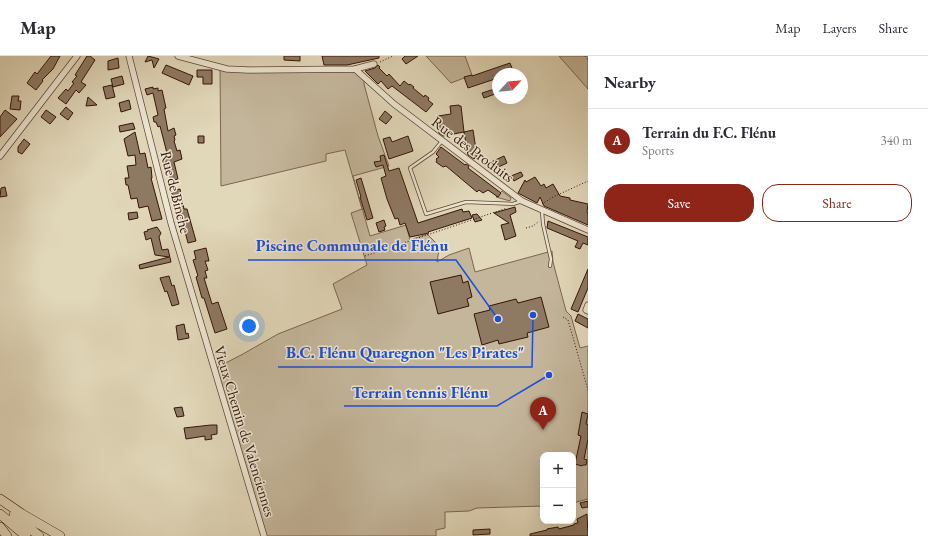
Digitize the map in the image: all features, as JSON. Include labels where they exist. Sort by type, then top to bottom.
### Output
[{"type":"highway","points":[[0,500],[39,536]]},
{"type":"highway","points":[[0,500],[60,536]]},
{"type":"highway","points":[[0,514],[26,536]]},
{"type":"highway","points":[[0,527],[7,536]]},
{"type":"street","points":[[0,156],[77,56]]},
{"type":"street","name":"Rue de Binche","points":[[129,56],[170,223],[202,332]]},
{"type":"street","points":[[178,56],[227,69],[248,70],[355,69],[374,64]]},
{"type":"street","name":"Rue des Produits","points":[[355,69],[394,104],[521,202],[588,230]]},
{"type":"street","points":[[588,305],[586,310],[588,311]]},
{"type":"street","name":"Vieux Chemin de Valenciennes","points":[[202,332],[264,536]]},
{"type":"lane","points":[[442,141],[433,152],[410,168],[426,214],[466,202],[513,204],[521,202]]},
{"type":"lane","points":[[539,209],[552,259],[550,266]]},
{"type":"path","points":[[374,64],[393,56]]},
{"type":"path","points":[[585,56],[588,60]]},
{"type":"path","points":[[526,228],[533,226],[539,221],[539,209],[553,197],[588,181]]},
{"type":"path","points":[[365,256],[517,205],[521,202]]},
{"type":"path","points":[[563,317],[568,320],[588,390]]},
{"type":"shaded area","points":[[426,56],[465,56],[472,75],[451,83]]},
{"type":"shaded area","points":[[559,56],[588,56],[588,89]]},
{"type":"shaded area","points":[[220,67],[355,69],[364,77],[364,84],[378,136],[389,166],[353,176],[370,236],[406,225],[410,240],[427,234],[435,242],[439,250],[437,262],[449,255],[469,248],[475,272],[552,251],[553,262],[566,311],[571,316],[580,348],[588,346],[588,499],[576,502],[576,452],[540,452],[540,506],[477,508],[469,511],[445,512],[445,528],[436,530],[436,536],[264,536],[214,369],[278,334],[342,309],[333,284],[367,265],[351,213],[362,209],[345,150],[326,154],[326,161],[221,186]]},
{"type":"shaded area","points":[[502,191],[511,198],[510,201],[496,197]]},
{"type":"building","points":[[51,56],[60,56],[53,69],[42,80],[43,81],[36,90],[27,83],[35,72],[37,74]]},
{"type":"building","points":[[87,56],[90,56],[95,60],[81,82],[86,85],[79,93],[76,90],[66,104],[58,98],[66,89],[68,91],[74,83],[72,82],[77,76],[75,75]]},
{"type":"building","points":[[148,56],[159,59],[154,68],[152,60],[145,62]]},
{"type":"building","points":[[284,56],[300,56],[300,61],[284,60]]},
{"type":"building","points":[[322,56],[379,56],[379,58],[347,65],[324,65]]},
{"type":"building","points":[[405,56],[418,56],[406,64],[402,59]]},
{"type":"building","points":[[118,58],[119,68],[108,70],[108,61]]},
{"type":"building","points":[[510,63],[512,68],[495,68]]},
{"type":"building","points":[[166,65],[193,76],[189,85],[162,73]]},
{"type":"building","points":[[378,65],[387,76],[389,74],[400,86],[404,81],[409,85],[410,84],[424,97],[425,95],[429,98],[428,100],[433,104],[426,112],[392,86],[388,89],[381,81],[378,84],[365,71],[375,68]]},
{"type":"building","points":[[492,69],[492,80],[468,88],[464,77]]},
{"type":"building","points":[[197,70],[212,70],[212,84],[203,84],[203,77],[197,77]]},
{"type":"building","points":[[122,76],[124,84],[113,87],[111,79]]},
{"type":"building","points":[[112,85],[115,97],[106,99],[103,87]]},
{"type":"building","points":[[153,87],[153,89],[158,88],[158,91],[162,90],[166,108],[164,109],[168,131],[174,128],[176,135],[174,136],[174,141],[177,151],[180,150],[182,159],[174,162],[178,179],[171,181],[167,164],[165,164],[163,158],[168,157],[160,126],[158,127],[156,122],[154,122],[153,117],[158,115],[153,93],[147,95],[145,89]]},
{"type":"building","points":[[492,90],[492,95],[484,98],[482,93]]},
{"type":"building","points":[[12,96],[19,96],[18,101],[21,101],[20,110],[10,109]]},
{"type":"building","points":[[88,97],[97,105],[86,106]]},
{"type":"building","points":[[129,100],[131,109],[121,112],[119,103]]},
{"type":"building","points":[[450,106],[461,106],[464,132],[443,136],[439,133],[438,116],[451,114]]},
{"type":"building","points":[[66,107],[73,113],[68,120],[60,114]]},
{"type":"building","points":[[5,110],[17,119],[0,137],[0,117]]},
{"type":"building","points":[[46,110],[56,117],[50,124],[41,117]]},
{"type":"building","points":[[385,111],[392,117],[386,124],[379,119]]},
{"type":"building","points":[[133,123],[135,129],[120,132],[119,126]]},
{"type":"building","points":[[473,130],[477,156],[474,159],[468,155],[464,132]]},
{"type":"building","points":[[135,132],[140,154],[145,153],[148,168],[151,167],[151,178],[162,219],[152,221],[148,206],[139,208],[137,198],[131,199],[128,185],[126,185],[125,178],[129,178],[127,166],[136,165],[135,155],[128,156],[124,139]]},
{"type":"building","points":[[198,136],[204,136],[204,143],[198,143]]},
{"type":"building","points":[[408,136],[413,151],[389,159],[383,139],[390,137],[392,142]]},
{"type":"building","points":[[24,139],[30,144],[22,154],[18,152],[18,147]]},
{"type":"building","points":[[441,147],[465,165],[466,164],[469,166],[468,168],[501,193],[498,197],[488,190],[483,193],[479,190],[477,192],[446,166],[443,167],[436,162],[436,159],[439,157],[436,154]]},
{"type":"building","points":[[384,155],[389,171],[399,168],[418,223],[462,209],[463,212],[469,211],[472,218],[428,232],[429,233],[410,237],[405,223],[400,225],[398,218],[395,219],[387,199],[381,178],[386,176],[383,165],[376,167],[374,162],[381,161],[380,156]]},
{"type":"building","points":[[504,156],[507,163],[494,169],[491,162]]},
{"type":"building","points":[[521,172],[523,176],[514,181],[511,176]]},
{"type":"building","points":[[535,177],[541,186],[544,184],[546,188],[553,184],[560,196],[588,204],[588,225],[544,206],[540,197],[537,203],[518,193],[525,180],[526,182]]},
{"type":"building","points":[[361,178],[373,218],[367,220],[356,180]]},
{"type":"building","points":[[5,187],[7,196],[0,197],[1,188]]},
{"type":"building","points":[[180,189],[184,209],[187,209],[196,241],[188,243],[180,216],[178,217],[177,212],[181,210],[178,201],[175,202],[171,191]]},
{"type":"building","points":[[515,207],[516,212],[510,215],[516,236],[505,240],[501,225],[509,223],[494,213]]},
{"type":"building","points":[[137,212],[138,218],[129,220],[128,213]]},
{"type":"building","points":[[477,214],[482,220],[475,222],[472,215]]},
{"type":"building","points":[[384,220],[386,226],[384,227],[385,230],[379,232],[376,223]]},
{"type":"building","points":[[548,221],[588,237],[588,245],[583,243],[580,249],[575,247],[578,241],[547,228]]},
{"type":"building","points":[[157,227],[161,233],[159,237],[162,250],[168,249],[171,262],[140,269],[139,265],[169,257],[155,255],[151,238],[146,240],[144,232]]},
{"type":"building","points":[[206,248],[209,261],[205,261],[208,270],[205,271],[207,278],[204,278],[212,304],[218,302],[227,329],[215,333],[204,298],[202,298],[193,260],[196,259],[194,251]]},
{"type":"building","points":[[588,269],[588,288],[578,312],[571,309]]},
{"type":"building","points":[[461,275],[463,283],[468,281],[472,297],[467,299],[469,306],[438,314],[430,282]]},
{"type":"building","points":[[169,276],[172,286],[174,285],[179,304],[172,306],[167,291],[165,292],[160,278]]},
{"type":"building","points":[[541,297],[549,327],[527,333],[528,337],[499,344],[498,340],[482,345],[474,314],[490,310],[489,306],[516,299],[518,303]]},
{"type":"building","points":[[578,314],[588,319],[588,328],[575,321]]},
{"type":"building","points":[[184,324],[186,334],[188,333],[189,338],[178,340],[176,326]]},
{"type":"building","points":[[182,407],[184,416],[177,417],[174,408]]},
{"type":"building","points":[[582,412],[588,414],[586,424],[588,425],[588,439],[584,459],[587,460],[586,465],[582,466],[576,464],[581,436],[578,435]]},
{"type":"building","points":[[217,425],[217,434],[211,435],[212,439],[205,440],[205,436],[186,439],[184,428]]},
{"type":"building","points":[[588,501],[588,507],[582,508],[580,503]]},
{"type":"building","points":[[587,514],[588,536],[530,536],[530,534],[547,529],[558,527],[559,529],[574,525],[578,523],[577,519]]},
{"type":"building","points":[[490,529],[490,534],[473,535],[473,530]]},
{"type":"place","name":"B.C. Flénu Quaregnon \"Les Pirates\"","points":[[533,315]]},
{"type":"place","name":"Piscine Communale de Flénu","points":[[498,319]]},
{"type":"place","name":"Terrain tennis Flénu","points":[[549,375]]},
{"type":"place","name":"Terrain du F.C. Flénu","points":[[543,430]]}]
